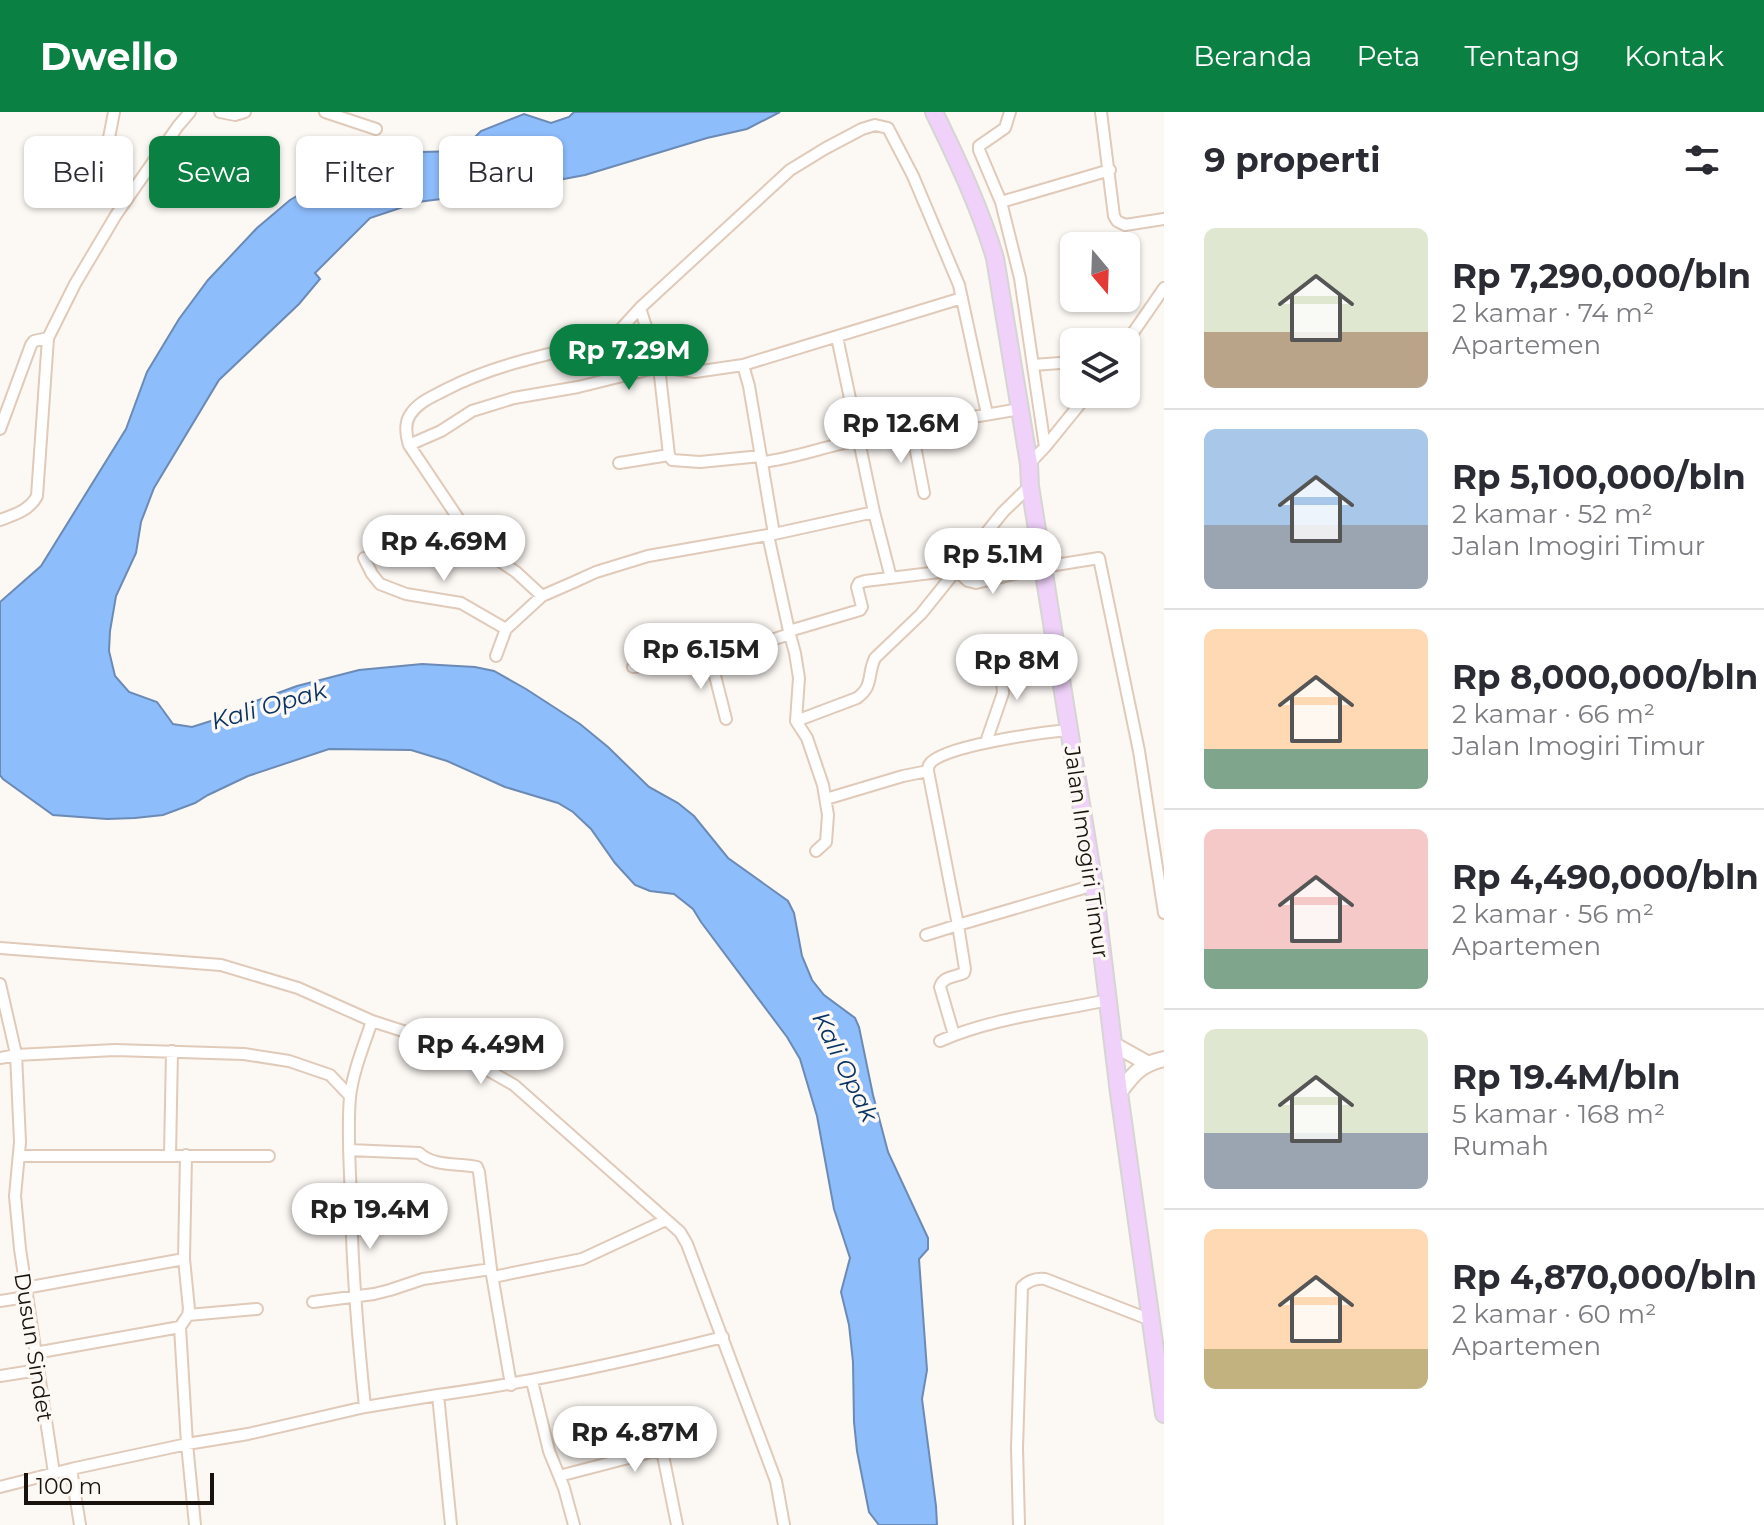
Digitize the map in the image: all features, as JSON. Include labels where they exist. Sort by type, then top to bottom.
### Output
[{"type":"main road","name":"Jalan Imogiri Timur","points":[[934,112],[987,230],[995,258],[1094,885],[1119,1093],[1164,1414]]},
{"type":"main road","points":[[1113,1044],[1147,1063]]},
{"type":"main road","points":[[1119,1093],[1136,1071],[1147,1063],[1164,1059]]},
{"type":"street","points":[[109,136],[114,112]]},
{"type":"street","points":[[0,520],[23,511],[37,496],[48,338],[75,284],[116,215],[190,112]]},
{"type":"street","points":[[220,112],[235,115],[245,112]]},
{"type":"street","points":[[325,112],[376,129]]},
{"type":"street","points":[[1010,112],[1005,128],[979,146],[979,150],[1001,202],[1020,278],[1045,447]]},
{"type":"street","points":[[1101,112],[1114,216],[1125,225],[1164,219]]},
{"type":"street","points":[[542,596],[516,572],[482,549],[460,521],[409,445],[406,435],[408,417],[423,401],[479,374],[518,361],[605,341],[790,170],[875,125],[888,128],[913,176],[959,285],[987,414]]},
{"type":"street","points":[[1001,202],[1110,170]]},
{"type":"street","points":[[1136,328],[1164,288]]},
{"type":"street","points":[[409,445],[441,431],[472,411],[496,402],[578,387],[659,367],[695,372],[743,365],[962,298]]},
{"type":"street","points":[[640,308],[659,367],[669,455],[675,461],[726,461],[805,454],[859,440],[1020,409]]},
{"type":"street","points":[[837,337],[891,578]]},
{"type":"street","points":[[0,429],[31,345],[34,341],[48,338]]},
{"type":"street","points":[[1033,365],[1060,363]]},
{"type":"street","points":[[743,365],[799,678],[796,721],[807,738],[826,799],[826,842],[816,851]]},
{"type":"street","points":[[1029,464],[1077,408]]},
{"type":"street","points":[[912,430],[924,493]]},
{"type":"street","points":[[619,463],[669,455]]},
{"type":"street","points":[[796,721],[862,695],[870,682],[875,658],[921,614],[1003,512],[1030,486]]},
{"type":"street","points":[[496,656],[506,629],[542,596],[596,572],[648,556],[874,512]]},
{"type":"street","points":[[364,558],[380,584],[406,594],[461,603],[506,629]]},
{"type":"street","points":[[633,667],[731,653],[860,610],[859,583],[956,570],[968,581],[976,583],[1099,558],[1139,751],[1164,913]]},
{"type":"street","points":[[986,742],[1003,693],[1000,655]]},
{"type":"street","points":[[710,656],[726,719]]},
{"type":"street","points":[[954,1035],[940,987],[945,979],[964,973],[965,969],[929,765],[932,761],[986,742],[1069,730]]},
{"type":"street","points":[[826,799],[928,771]]},
{"type":"street","points":[[926,935],[1094,885]]},
{"type":"street","points":[[0,948],[221,965],[298,988],[372,1021],[440,1043],[514,1085],[680,1232],[776,1481],[784,1525]]},
{"type":"street","name":"Dusun Sindet","points":[[0,984],[16,1055],[19,1156],[15,1196],[26,1293],[54,1473]]},
{"type":"street","points":[[940,1041],[997,1022],[1108,1000]]},
{"type":"street","points":[[365,1407],[357,1328],[349,1150],[350,1096],[372,1021]]},
{"type":"street","points":[[0,1058],[115,1050],[244,1054],[289,1061],[330,1075],[350,1096]]},
{"type":"street","points":[[170,1155],[172,1051]]},
{"type":"street","points":[[349,1150],[419,1153],[439,1163],[477,1167],[511,1385]]},
{"type":"street","points":[[186,1155],[184,1259],[189,1309],[180,1327],[195,1525]]},
{"type":"street","points":[[19,1156],[269,1156]]},
{"type":"street","points":[[313,1302],[390,1290],[423,1279],[492,1273],[582,1259],[666,1220]]},
{"type":"street","points":[[0,1301],[184,1259]]},
{"type":"street","points":[[1019,1525],[1017,1448],[1022,1287],[1028,1282],[1045,1279],[1151,1320]]},
{"type":"street","points":[[188,1315],[257,1309]]},
{"type":"street","points":[[35,1353],[180,1327]]},
{"type":"street","points":[[0,1487],[365,1407],[532,1381],[723,1337]]},
{"type":"street","points":[[0,1376],[38,1370]]},
{"type":"street","points":[[532,1381],[549,1451],[574,1525]]},
{"type":"street","points":[[438,1395],[451,1525]]},
{"type":"street","points":[[559,1476],[659,1452],[663,1455],[677,1525]]},
{"type":"street","points":[[71,1469],[80,1525]]},
{"type":"water","points":[[574,112],[780,112],[747,129],[563,179],[563,136],[476,136],[481,131],[524,114],[551,123]]},
{"type":"water","points":[[423,152],[439,152],[439,199],[423,201]]},
{"type":"water","name":"Kali Opak","points":[[296,197],[296,208],[400,208],[370,218],[315,273],[320,279],[299,304],[219,380],[154,488],[141,522],[136,553],[116,596],[110,631],[109,651],[115,676],[129,692],[157,702],[173,724],[192,727],[297,686],[359,670],[422,664],[494,671],[580,724],[649,787],[694,816],[728,858],[788,901],[794,913],[802,956],[812,980],[824,995],[855,1018],[859,1027],[888,1152],[928,1238],[928,1249],[919,1259],[927,1370],[922,1399],[937,1525],[879,1525],[869,1512],[857,1451],[853,1362],[841,1292],[850,1258],[834,1209],[817,1116],[800,1059],[693,909],[674,894],[650,891],[635,885],[591,829],[573,812],[558,803],[505,787],[447,761],[411,750],[329,749],[248,776],[195,803],[163,815],[135,818],[53,815],[0,775],[0,602],[41,566],[126,429],[147,372],[179,319],[208,280],[257,228]]}]
